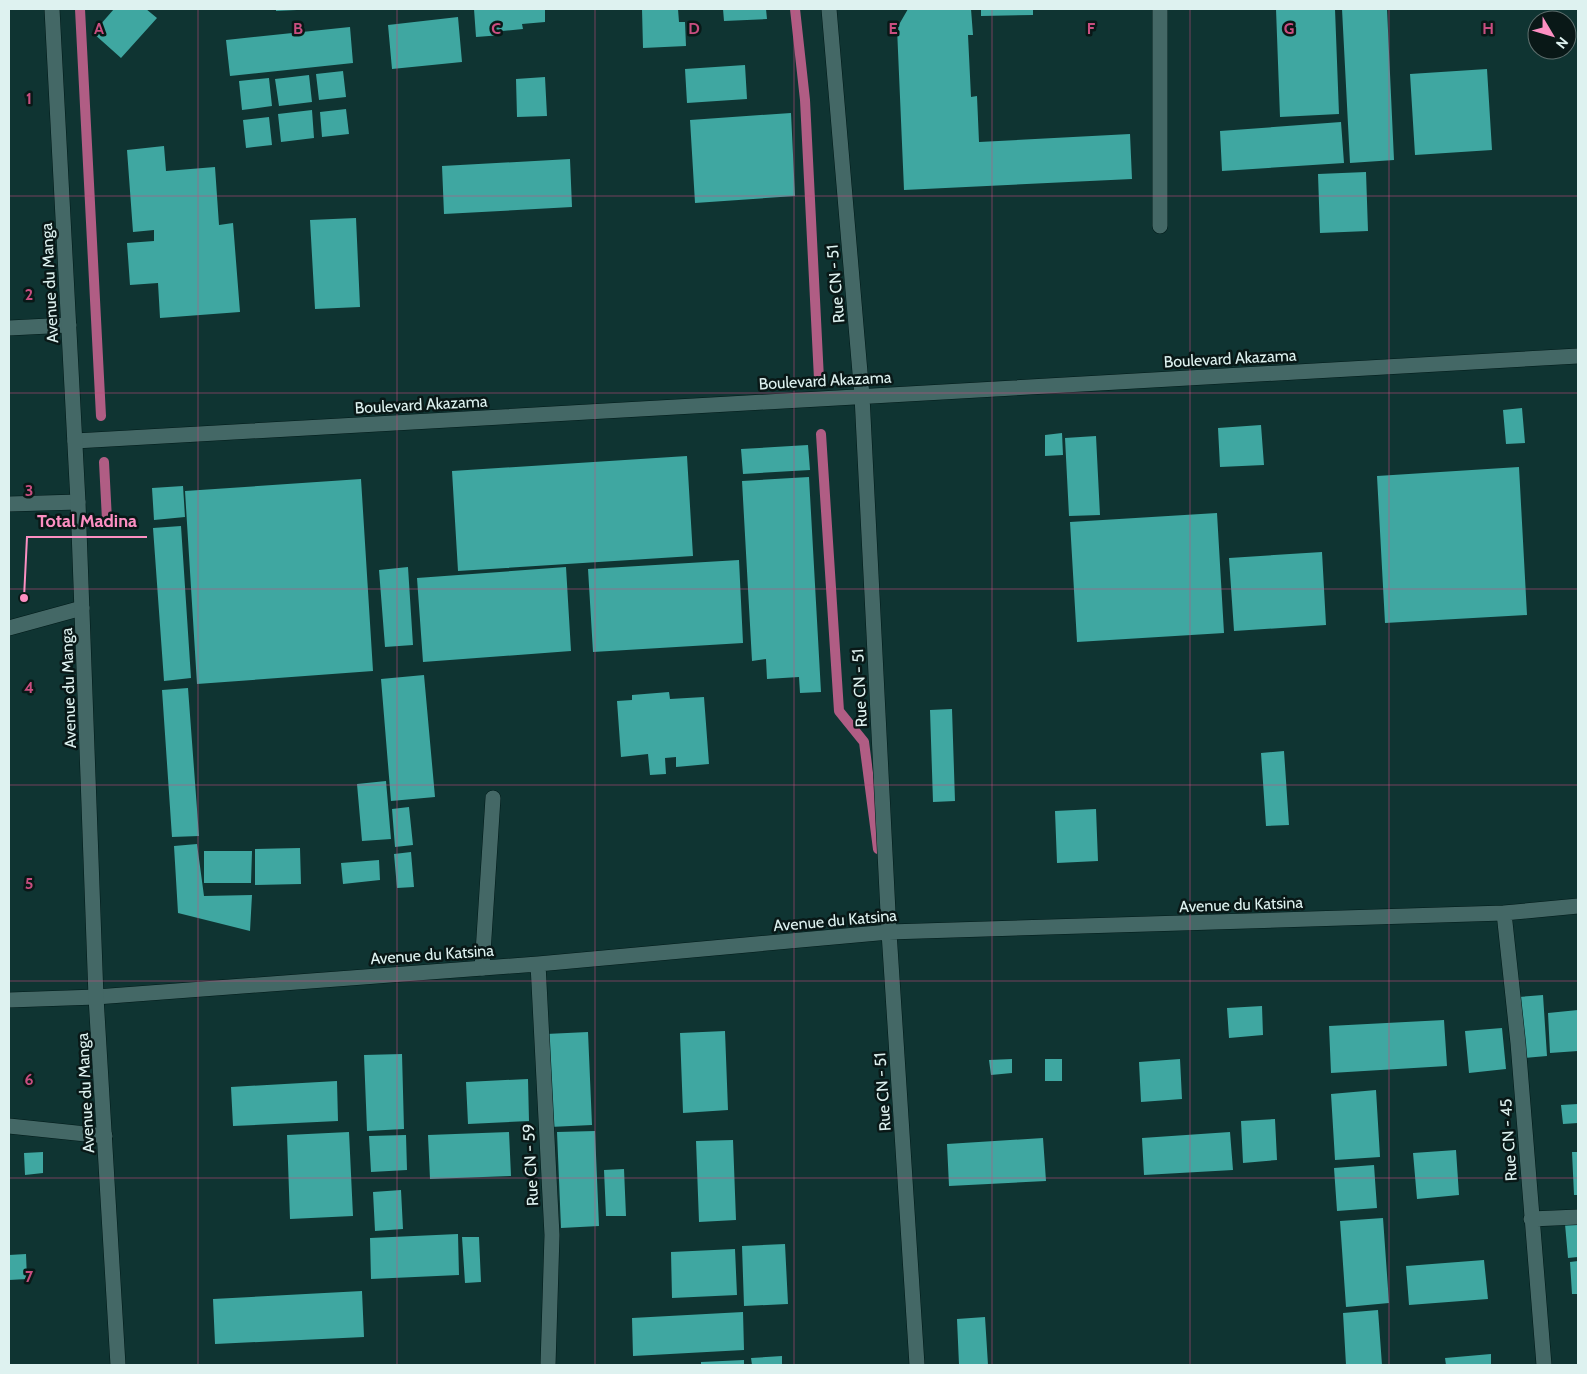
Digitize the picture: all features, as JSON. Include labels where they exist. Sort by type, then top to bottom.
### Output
[{"type":"street","name":"Avenue du Manga","points":[[52,9],[78,502],[96,997],[118,1365]]},
{"type":"street","name":"Rue CN - 51","points":[[829,9],[862,396],[890,932],[917,1365]]},
{"type":"street","points":[[1160,9],[1160,226]]},
{"type":"street","points":[[9,328],[69,325]]},
{"type":"street","name":"Boulevard Akazama","points":[[75,441],[1578,356]]},
{"type":"street","points":[[9,504],[78,502]]},
{"type":"street","points":[[9,628],[82,608]]},
{"type":"street","points":[[482,968],[493,798]]},
{"type":"street","name":"Avenue du Katsina","points":[[9,1000],[96,997],[538,964],[890,932],[1504,914],[1578,906]]},
{"type":"street","name":"Rue CN - 45","points":[[1504,914],[1518,1043],[1544,1365]]},
{"type":"street","name":"Rue CN - 59","points":[[538,964],[552,1236],[548,1365]]},
{"type":"street","points":[[9,1126],[105,1136]]},
{"type":"street","points":[[1531,1219],[1578,1217]]},
{"type":"building","points":[[114,9],[146,9],[157,18],[121,58],[93,33]]},
{"type":"building","points":[[276,9],[297,9],[297,10],[276,11]]},
{"type":"building","points":[[474,9],[545,9],[545,22],[522,24],[523,29],[502,31],[502,35],[476,37]]},
{"type":"building","points":[[642,9],[678,9],[679,22],[685,22],[686,46],[643,48]]},
{"type":"building","points":[[723,9],[766,9],[767,19],[724,21]]},
{"type":"building","points":[[908,9],[971,9],[973,35],[968,35],[971,97],[977,96],[979,142],[1130,134],[1132,179],[904,190],[897,28]]},
{"type":"building","points":[[981,9],[1033,9],[1033,15],[981,16]]},
{"type":"building","points":[[1276,9],[1335,9],[1339,114],[1280,117]]},
{"type":"building","points":[[1342,9],[1387,9],[1394,160],[1350,163]]},
{"type":"building","points":[[458,17],[462,62],[392,69],[388,25]]},
{"type":"building","points":[[350,27],[353,63],[230,76],[226,40]]},
{"type":"building","points":[[745,65],[747,99],[687,103],[685,69]]},
{"type":"building","points":[[1487,69],[1492,150],[1415,155],[1410,74]]},
{"type":"building","points":[[343,71],[346,97],[319,100],[316,74]]},
{"type":"building","points":[[309,75],[312,102],[279,106],[275,79]]},
{"type":"building","points":[[545,77],[547,116],[517,117],[516,79]]},
{"type":"building","points":[[269,78],[272,106],[242,110],[239,81]]},
{"type":"building","points":[[346,109],[349,134],[322,137],[320,112]]},
{"type":"building","points":[[312,110],[314,138],[281,142],[278,114]]},
{"type":"building","points":[[791,113],[795,196],[695,203],[690,120]]},
{"type":"building","points":[[269,117],[272,145],[246,148],[243,120]]},
{"type":"building","points":[[1341,122],[1344,163],[1222,171],[1220,131]]},
{"type":"building","points":[[164,146],[166,171],[215,167],[219,225],[233,223],[240,312],[160,318],[158,283],[130,285],[127,243],[154,241],[154,230],[133,232],[127,150]]},
{"type":"building","points":[[570,159],[572,207],[444,214],[442,166]]},
{"type":"building","points":[[1366,172],[1368,231],[1320,233],[1318,174]]},
{"type":"building","points":[[356,218],[360,307],[315,309],[310,220]]},
{"type":"building","points":[[1522,408],[1525,443],[1506,444],[1503,410]]},
{"type":"building","points":[[1261,425],[1264,465],[1220,467],[1218,428]]},
{"type":"building","points":[[1062,433],[1063,455],[1045,456],[1045,435]]},
{"type":"building","points":[[1096,436],[1100,515],[1069,516],[1065,438]]},
{"type":"building","points":[[808,445],[810,470],[743,474],[741,449]]},
{"type":"building","points":[[687,456],[693,556],[458,571],[452,471]]},
{"type":"building","points":[[1519,467],[1527,615],[1385,623],[1377,476]]},
{"type":"building","points":[[809,477],[821,692],[800,693],[799,677],[767,679],[766,659],[752,661],[742,481]]},
{"type":"building","points":[[361,479],[373,671],[197,684],[185,491]]},
{"type":"building","points":[[183,486],[185,517],[154,520],[152,488]]},
{"type":"building","points":[[1217,513],[1224,633],[1077,642],[1070,522]]},
{"type":"building","points":[[181,526],[191,678],[164,681],[153,528]]},
{"type":"building","points":[[1322,552],[1326,625],[1234,631],[1229,558]]},
{"type":"building","points":[[739,560],[743,643],[593,652],[588,569]]},
{"type":"building","points":[[408,567],[413,645],[385,647],[379,570]]},
{"type":"building","points":[[566,567],[571,651],[423,662],[417,578]]},
{"type":"building","points":[[424,675],[435,797],[391,801],[381,679]]},
{"type":"building","points":[[188,688],[199,836],[172,837],[162,690]]},
{"type":"building","points":[[669,692],[670,699],[704,697],[709,764],[676,767],[676,757],[665,758],[666,774],[650,775],[648,754],[621,757],[617,701],[632,700],[632,695]]},
{"type":"building","points":[[952,709],[955,801],[933,802],[930,710]]},
{"type":"building","points":[[1284,751],[1289,825],[1266,826],[1261,753]]},
{"type":"building","points":[[386,781],[391,839],[362,841],[357,784]]},
{"type":"building","points":[[409,807],[413,845],[395,847],[392,809]]},
{"type":"building","points":[[1096,809],[1098,861],[1057,863],[1055,811]]},
{"type":"building","points":[[197,844],[204,896],[252,895],[250,931],[178,913],[174,846]]},
{"type":"building","points":[[300,848],[301,884],[255,885],[255,849]]},
{"type":"building","points":[[204,851],[252,851],[251,883],[204,883]]},
{"type":"building","points":[[411,852],[414,887],[397,888],[394,854]]},
{"type":"building","points":[[379,860],[380,880],[343,884],[341,863]]},
{"type":"building","points":[[1543,995],[1547,1056],[1523,1058],[1519,997]]},
{"type":"building","points":[[1262,1006],[1263,1035],[1229,1038],[1227,1008]]},
{"type":"building","points":[[1578,1010],[1578,1051],[1550,1053],[1548,1013]]},
{"type":"building","points":[[1444,1020],[1447,1066],[1331,1073],[1329,1026]]},
{"type":"building","points":[[1502,1028],[1506,1069],[1469,1073],[1465,1031]]},
{"type":"building","points":[[725,1031],[728,1110],[683,1113],[680,1033]]},
{"type":"building","points":[[588,1032],[592,1125],[550,1127],[546,1034]]},
{"type":"building","points":[[402,1054],[404,1129],[367,1131],[364,1055]]},
{"type":"building","points":[[1012,1059],[1012,1073],[991,1075],[989,1060]]},
{"type":"building","points":[[1045,1059],[1062,1059],[1062,1081],[1045,1081]]},
{"type":"building","points":[[1180,1059],[1182,1099],[1141,1102],[1139,1062]]},
{"type":"building","points":[[528,1079],[529,1121],[468,1124],[466,1082]]},
{"type":"building","points":[[337,1081],[338,1121],[233,1126],[231,1087]]},
{"type":"building","points":[[1376,1090],[1380,1157],[1335,1160],[1331,1094]]},
{"type":"building","points":[[1578,1104],[1578,1123],[1563,1124],[1561,1105]]},
{"type":"building","points":[[1275,1119],[1277,1160],[1243,1163],[1241,1121]]},
{"type":"building","points":[[595,1131],[599,1226],[561,1228],[557,1132]]},
{"type":"building","points":[[349,1132],[353,1216],[290,1219],[287,1135]]},
{"type":"building","points":[[509,1132],[511,1176],[430,1179],[428,1135]]},
{"type":"building","points":[[1230,1132],[1233,1170],[1144,1175],[1142,1138]]},
{"type":"building","points":[[406,1135],[407,1170],[371,1172],[369,1136]]},
{"type":"building","points":[[1043,1138],[1046,1181],[949,1186],[947,1144]]},
{"type":"building","points":[[733,1140],[736,1220],[699,1222],[696,1141]]},
{"type":"building","points":[[1456,1150],[1459,1195],[1417,1199],[1413,1153]]},
{"type":"building","points":[[43,1152],[43,1173],[25,1175],[24,1153]]},
{"type":"building","points":[[1572,1152],[1578,1152],[1578,1195],[1574,1195]]},
{"type":"building","points":[[1374,1165],[1377,1208],[1337,1211],[1334,1168]]},
{"type":"building","points":[[624,1169],[626,1216],[606,1216],[604,1170]]},
{"type":"building","points":[[401,1190],[403,1229],[375,1231],[373,1192]]},
{"type":"building","points":[[1383,1218],[1389,1303],[1346,1307],[1340,1221]]},
{"type":"building","points":[[1565,1224],[1578,1224],[1578,1257],[1568,1258]]},
{"type":"building","points":[[458,1234],[459,1275],[371,1279],[370,1238]]},
{"type":"building","points":[[462,1237],[479,1237],[481,1282],[465,1283]]},
{"type":"building","points":[[785,1244],[788,1304],[744,1306],[742,1246]]},
{"type":"building","points":[[735,1249],[737,1295],[672,1298],[671,1252]]},
{"type":"building","points":[[26,1254],[27,1279],[9,1280],[9,1255]]},
{"type":"building","points":[[1484,1260],[1488,1299],[1409,1305],[1406,1266]]},
{"type":"building","points":[[1578,1261],[1578,1294],[1572,1294],[1570,1262]]},
{"type":"building","points":[[362,1291],[364,1337],[215,1344],[213,1299]]},
{"type":"building","points":[[1378,1310],[1382,1365],[1346,1365],[1343,1313]]},
{"type":"building","points":[[743,1312],[744,1350],[633,1356],[632,1318]]},
{"type":"building","points":[[985,1317],[988,1365],[959,1365],[957,1319]]},
{"type":"building","points":[[1491,1354],[1491,1365],[1446,1365],[1445,1358]]},
{"type":"building","points":[[782,1356],[782,1365],[752,1365],[751,1358]]},
{"type":"building","points":[[744,1360],[744,1365],[701,1365],[701,1362]]},
{"type":"waterway","points":[[80,9],[101,416]]},
{"type":"waterway","points":[[795,9],[805,100],[819,379]]},
{"type":"waterway","points":[[821,434],[839,711],[864,742],[878,849]]},
{"type":"waterway","points":[[104,462],[107,520]]},
{"type":"place","name":"Total Madina","points":[[24,598]]}]
